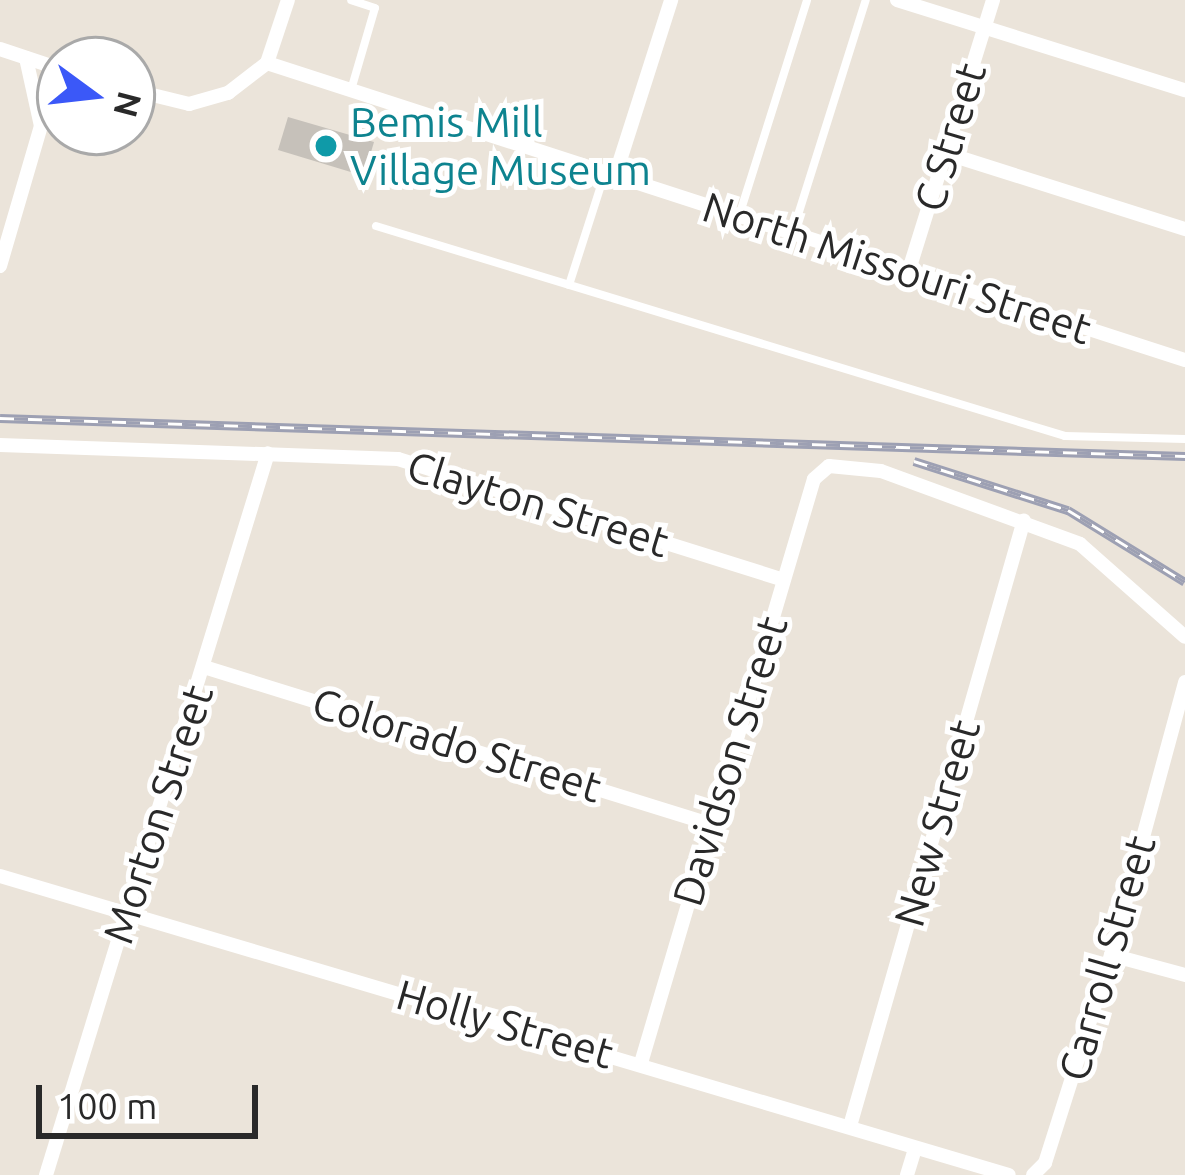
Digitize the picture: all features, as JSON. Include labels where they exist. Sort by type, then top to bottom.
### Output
[{"type":"street","points":[[156,96],[189,104],[228,93],[268,62],[288,0]]},
{"type":"street","points":[[610,175],[671,0]]},
{"type":"street","points":[[897,0],[1185,90]]},
{"type":"street","name":"C Street","points":[[908,273],[993,0]]},
{"type":"street","points":[[0,49],[36,61]]},
{"type":"street","points":[[26,58],[36,107]]},
{"type":"street","name":"North Missouri Street","points":[[268,62],[1185,360]]},
{"type":"street","points":[[0,266],[36,140]]},
{"type":"street","points":[[945,153],[1185,229]]},
{"type":"street","name":"Clayton Street","points":[[0,445],[398,459],[783,580]]},
{"type":"street","name":"Morton Street","points":[[46,1175],[268,453]]},
{"type":"street","name":"Davidson Street","points":[[641,1063],[814,479],[829,466],[881,471],[1024,520]]},
{"type":"street","points":[[1024,520],[1080,544],[1185,637]]},
{"type":"street","name":"New Street","points":[[850,1126],[1024,520]]},
{"type":"street","name":"Colorado Street","points":[[204,667],[710,824]]},
{"type":"street","name":"Carroll Street","points":[[1033,1175],[1046,1162],[1111,956],[1185,682]]},
{"type":"street","name":"Holly Street","points":[[0,876],[1009,1175]]},
{"type":"street","points":[[1111,956],[1185,975]]},
{"type":"street","points":[[907,1175],[915,1148]]},
{"type":"lane","points":[[351,0],[375,8],[351,90]]},
{"type":"lane","points":[[738,218],[808,0]]},
{"type":"lane","points":[[792,235],[866,0]]},
{"type":"lane","points":[[569,285],[610,175]]},
{"type":"lane","points":[[376,226],[1065,436],[1185,439]]},
{"type":"building","name":"Bemis Mill Village Museum","points":[[288,117],[374,142],[364,176],[278,150]]},
{"type":"railway","points":[[0,418],[1185,456]]},
{"type":"railway","points":[[914,461],[1068,510],[1185,582]]},
{"type":"place","name":"Bemis Mill Village Museum","points":[[326,146]]}]
